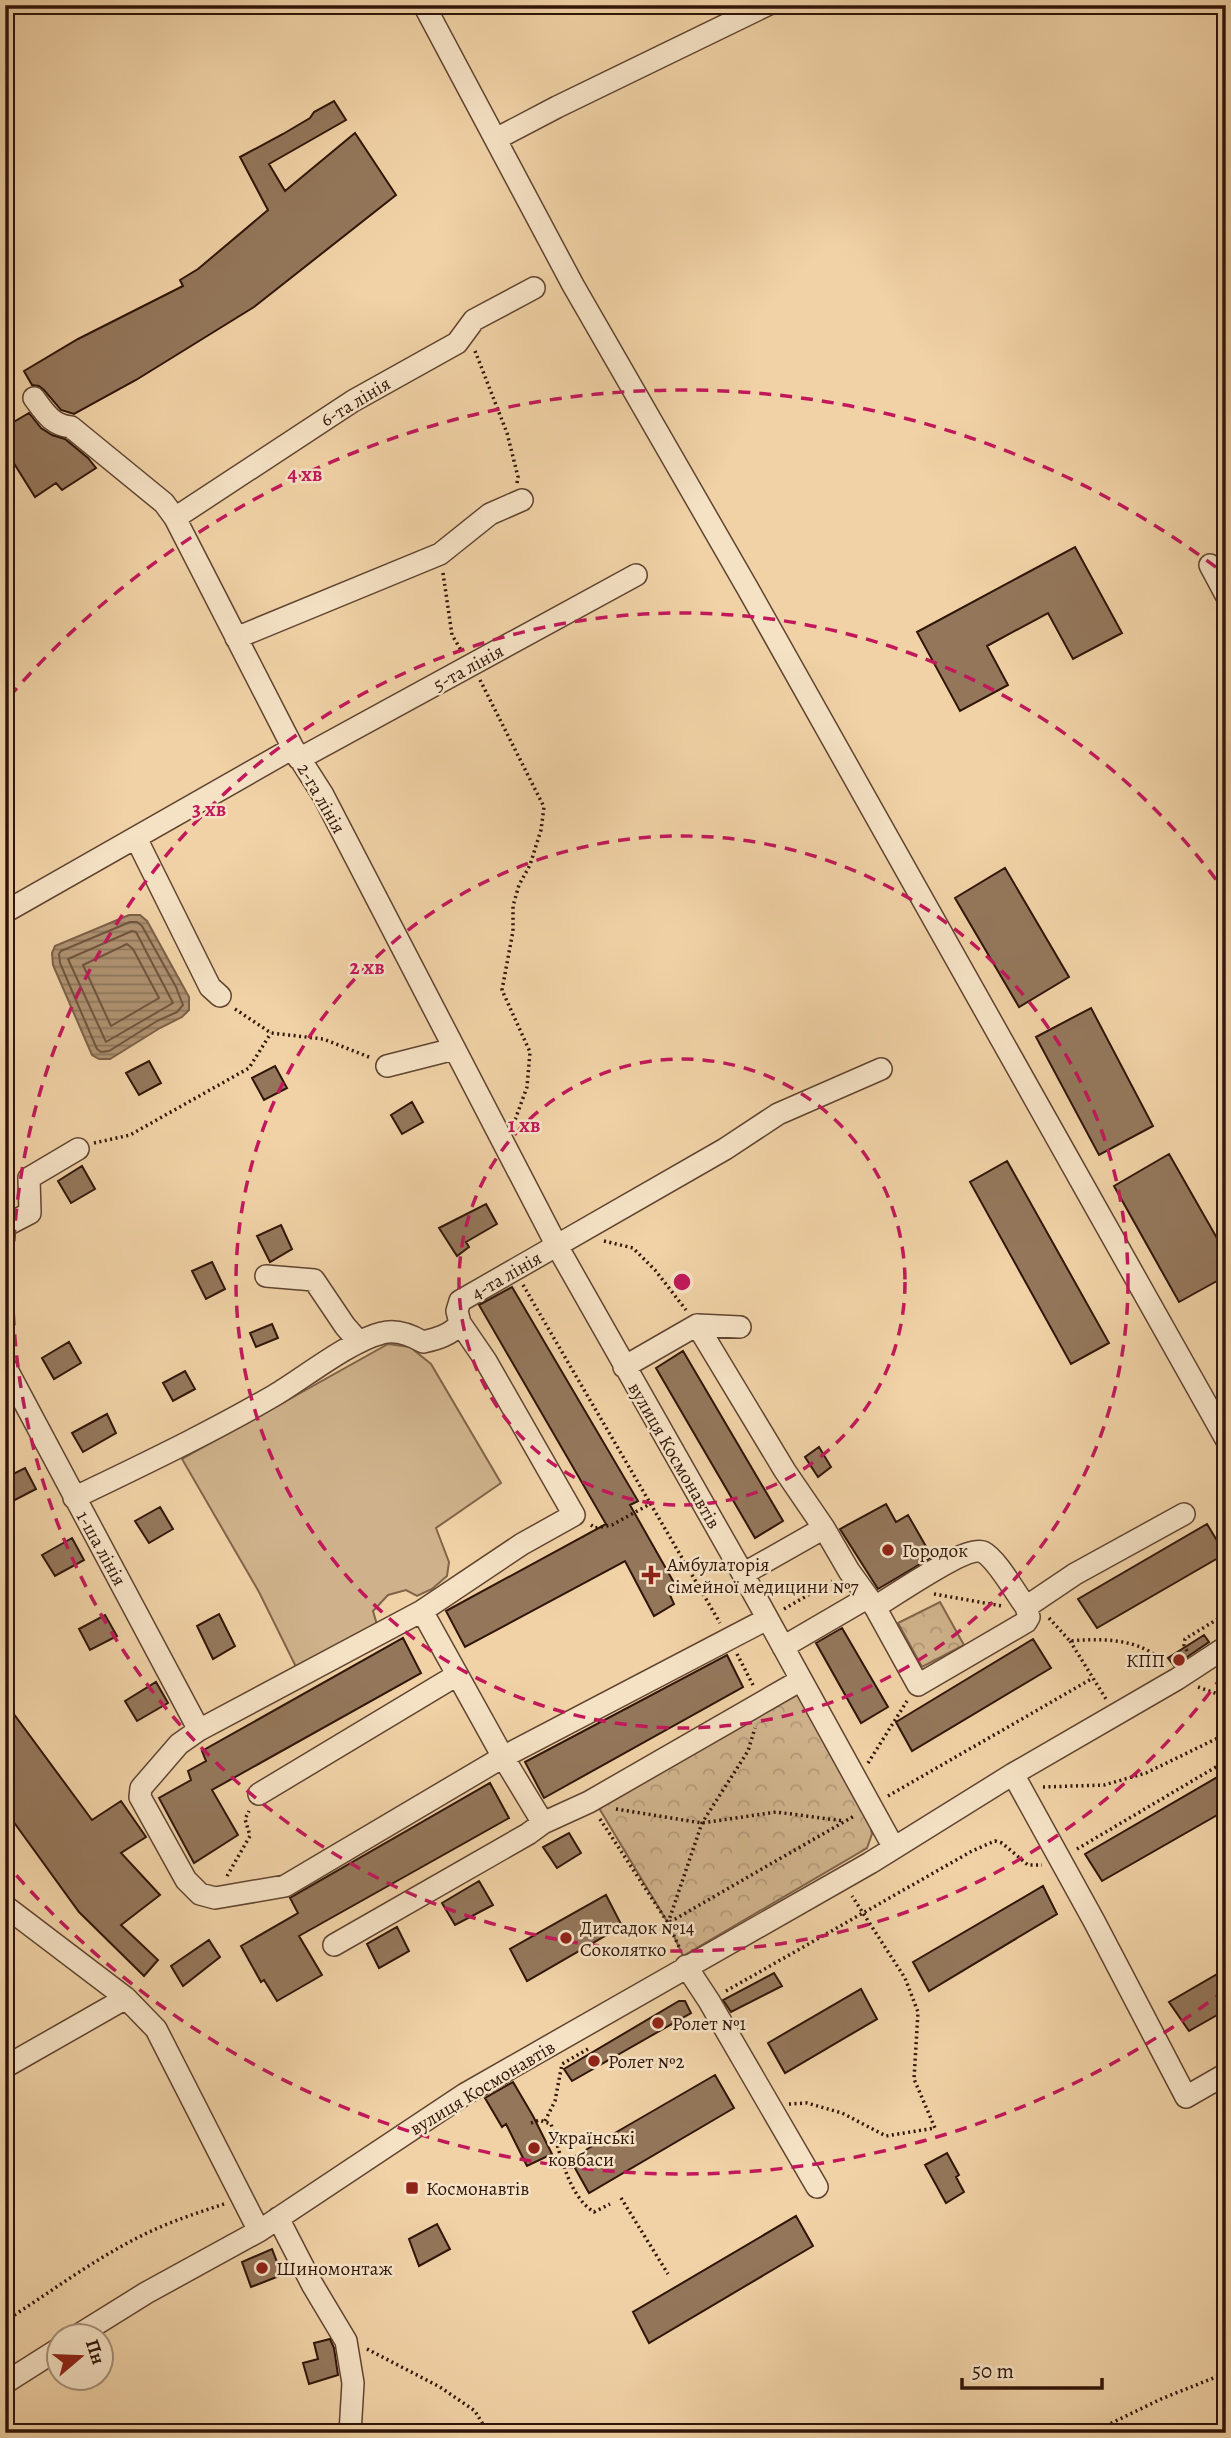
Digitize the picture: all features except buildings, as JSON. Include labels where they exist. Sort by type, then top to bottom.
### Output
[{"type":"street","points":[[424,5],[573,285],[748,589],[1226,1439]]},
{"type":"street","points":[[496,139],[767,5]]},
{"type":"street","name":"6-та лінія","points":[[176,518],[353,401],[457,343],[474,320],[534,288]]},
{"type":"street","name":"2-га лінія","points":[[34,398],[50,420],[71,427],[164,503],[176,518],[296,754],[323,795],[557,1245]]},
{"type":"street","points":[[236,638],[440,554],[491,514],[517,502]]},
{"type":"street","points":[[1210,565],[1226,595]]},
{"type":"street","name":"5-та лінія","points":[[5,912],[136,838],[470,666],[636,575]]},
{"type":"street","points":[[136,838],[210,987],[220,996]]},
{"type":"street","points":[[387,1066],[454,1049]]},
{"type":"street","name":"4-та лінія","points":[[74,1497],[237,1417],[359,1342],[384,1332],[409,1334],[423,1342],[438,1338],[458,1327],[460,1323],[457,1311],[460,1301],[725,1149],[778,1114],[881,1069]]},
{"type":"street","points":[[5,1226],[30,1213],[29,1178],[78,1149]]},
{"type":"street","name":"вулиця Космонавтів","points":[[557,1245],[894,1848]]},
{"type":"street","points":[[266,1276],[314,1280],[359,1342]]},
{"type":"street","points":[[460,1323],[486,1361],[574,1515],[522,1544],[422,1611],[199,1730],[172,1752],[141,1788],[140,1797],[186,1880],[200,1894],[215,1898],[285,1886],[503,1758],[767,1619]]},
{"type":"street","points":[[697,1325],[785,1471],[871,1602],[918,1685],[1026,1622],[1027,1609],[995,1563],[986,1553],[975,1550],[958,1556],[905,1589],[871,1602],[783,1647]]},
{"type":"street","points":[[624,1367],[697,1325],[740,1327]]},
{"type":"street","name":"1-ша лінія","points":[[5,1366],[199,1730]]},
{"type":"street","points":[[1027,1609],[1075,1574],[1184,1514]]},
{"type":"street","points":[[743,1574],[824,1528]]},
{"type":"street","points":[[422,1611],[503,1758],[543,1823]]},
{"type":"street","name":"вулиця Космонавтів","points":[[99,2322],[146,2292],[259,2231],[465,2094],[1015,1779],[1226,1647]]},
{"type":"street","points":[[259,1794],[457,1675]]},
{"type":"street","points":[[334,1945],[528,1835],[543,1823],[589,1802],[801,1680]]},
{"type":"street","points":[[1015,1779],[1186,2097],[1226,2074]]},
{"type":"street","points":[[5,1906],[127,1998],[156,2029],[259,2231]]},
{"type":"street","points":[[686,1966],[817,2187]]},
{"type":"street","points":[[5,2067],[127,1998]]},
{"type":"street","points":[[278,2218],[312,2284],[346,2341],[353,2383],[350,2433]]},
{"type":"street","points":[[5,2383],[46,2357]]},
{"type":"path","points":[[467,330],[507,433],[517,477],[517,502]]},
{"type":"path","points":[[440,554],[452,635],[477,673],[544,807],[541,830],[513,906],[513,931],[502,990],[530,1052],[527,1087],[515,1120]]},
{"type":"path","points":[[220,996],[242,1015],[271,1033],[323,1039],[387,1066]]},
{"type":"path","points":[[78,1149],[92,1143],[130,1135],[249,1068],[271,1033]]},
{"type":"path","points":[[577,1234],[633,1248],[655,1270],[697,1325]]},
{"type":"path","points":[[515,1270],[730,1639],[762,1703],[748,1751],[702,1824],[668,1923]]},
{"type":"path","points":[[574,1515],[595,1528],[612,1525],[650,1503]]},
{"type":"path","points":[[767,1619],[849,1571]]},
{"type":"path","points":[[905,1589],[1044,1612],[1070,1642],[1116,1714]]},
{"type":"path","points":[[1070,1642],[1110,1640],[1139,1647],[1160,1659],[1177,1679],[1226,1698]]},
{"type":"path","points":[[668,1923],[1093,1678]]},
{"type":"path","points":[[857,1781],[918,1685]]},
{"type":"path","points":[[1015,1779],[1038,1787],[1104,1785],[1146,1773],[1226,1734]]},
{"type":"path","points":[[709,2001],[972,1851],[995,1841],[1002,1843],[1028,1865],[1045,1865],[1226,1761]]},
{"type":"path","points":[[215,1898],[250,1836],[245,1819],[259,1794]]},
{"type":"path","points":[[589,1802],[598,1806],[702,1824],[776,1812],[846,1821]]},
{"type":"path","points":[[589,1802],[668,1923]]},
{"type":"path","points":[[770,2105],[807,2102],[842,2113],[886,2136],[935,2128],[914,2080],[918,2012],[905,1978],[841,1878]]},
{"type":"path","points":[[531,2123],[539,2120],[551,2124],[562,2165],[584,2207],[594,2212],[610,2204]]},
{"type":"path","points":[[5,2321],[100,2258],[143,2235],[171,2222],[242,2198]]},
{"type":"path","points":[[621,2198],[668,2274]]},
{"type":"path","points":[[346,2341],[381,2355],[440,2387],[475,2411],[488,2433]]},
{"type":"path","points":[[1091,2433],[1161,2399],[1226,2373]]},
{"type":"green space","points":[[388,1344],[410,1347],[431,1364],[501,1483],[436,1528],[449,1562],[447,1576],[432,1589],[417,1596],[406,1590],[388,1595],[373,1611],[378,1628],[298,1671],[259,1592],[182,1459]]},
{"type":"green space","points":[[940,1602],[964,1645],[922,1667],[898,1623]]},
{"type":"green space","points":[[796,1693],[802,1697],[870,1823],[872,1834],[867,1848],[683,1956],[668,1923],[599,1808]]},
{"type":"water","points":[[129,915],[140,915],[147,921],[189,997],[189,1010],[182,1017],[110,1059],[99,1059],[92,1055],[53,965],[52,953],[55,946]]},
{"type":"place","name":"Городок","points":[[888,1550]]},
{"type":"place","name":"Амбулаторія сімейної медицини №7","points":[[651,1575]]},
{"type":"place","name":"КПП","points":[[1179,1660]]},
{"type":"place","name":"Дитсадок №14 Соколятко","points":[[566,1938]]},
{"type":"place","name":"Ролет №1","points":[[658,2023]]},
{"type":"place","name":"Ролет №2","points":[[594,2061]]},
{"type":"place","name":"Українські ковбаси","points":[[534,2148]]},
{"type":"place","name":"Космонавтів","points":[[412,2188]]},
{"type":"place","name":"Шиномонтаж","points":[[262,2268]]}]
